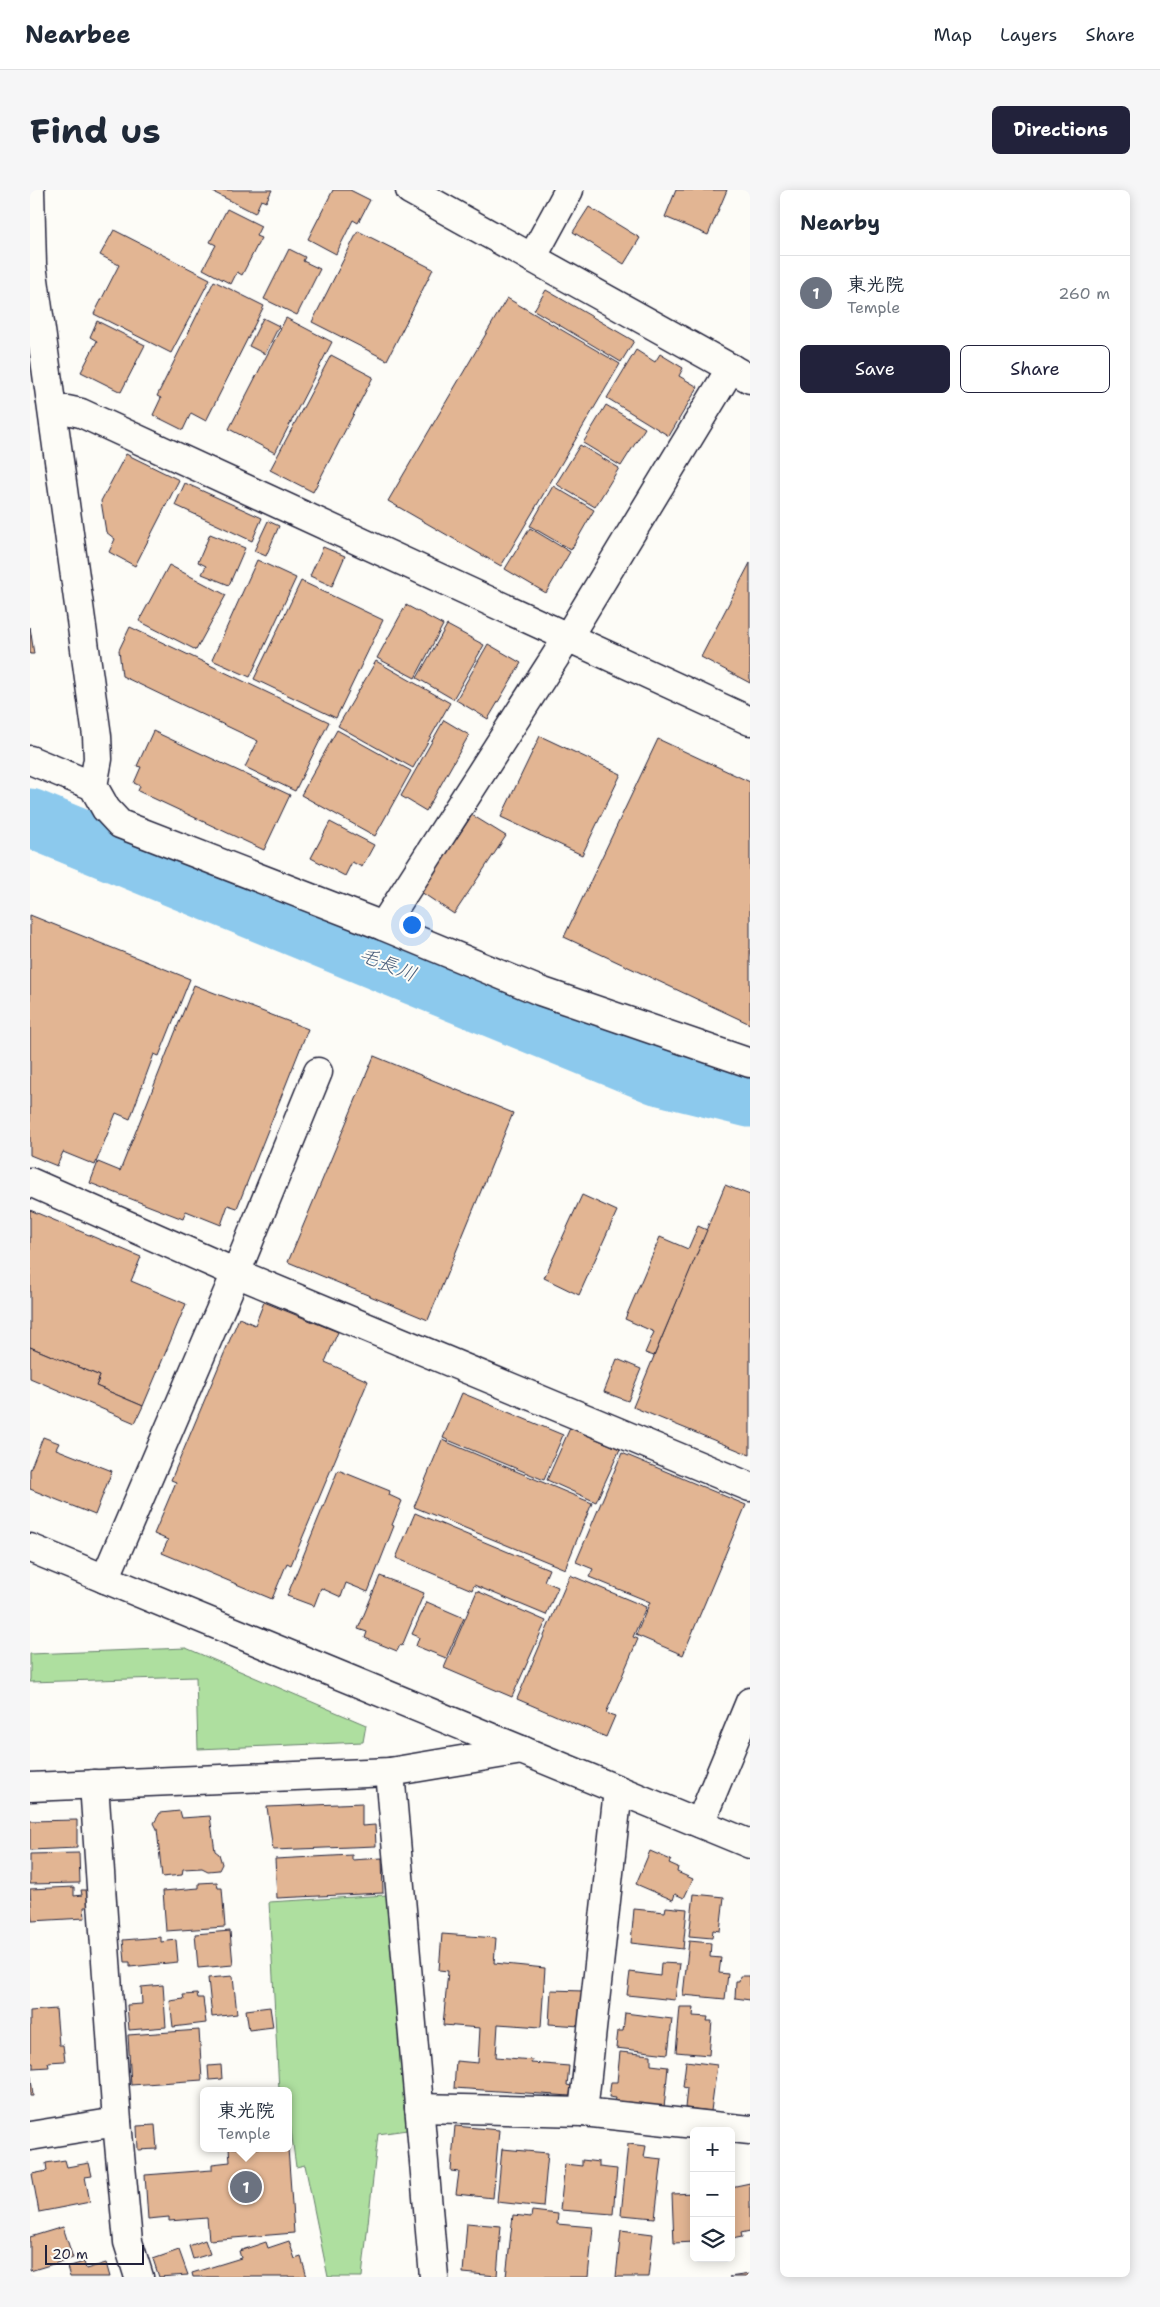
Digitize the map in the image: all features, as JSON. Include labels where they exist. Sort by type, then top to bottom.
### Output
[{"type":"street","points":[[30,190],[31,266],[54,411],[97,736],[98,759],[93,786],[106,810],[120,824],[383,926],[540,991],[750,1063]]},
{"type":"street","points":[[383,926],[740,373],[410,190]]},
{"type":"street","points":[[532,258],[569,190]]},
{"type":"street","points":[[54,411],[67,410],[81,413],[750,721]]},
{"type":"street","points":[[30,760],[93,786]]},
{"type":"street","points":[[105,1579],[236,1272],[318,1072]]},
{"type":"street","points":[[30,1182],[236,1272],[750,1488]]},
{"type":"street","points":[[30,1548],[750,1844]]},
{"type":"street","points":[[700,1823],[750,1702]]},
{"type":"street","points":[[30,1787],[390,1772],[522,1750]]},
{"type":"street","points":[[390,1772],[434,2277]]},
{"type":"street","points":[[94,1784],[117,2122],[128,2242],[139,2277]]},
{"type":"street","points":[[583,2112],[618,1790]]},
{"type":"street","points":[[420,2108],[583,2112],[750,2130]]},
{"type":"street","points":[[30,2136],[117,2122]]},
{"type":"green space","points":[[186,1648],[366,1725],[363,1742],[198,1749],[196,1677],[30,1682],[30,1654]]},
{"type":"green space","points":[[387,1895],[407,2130],[378,2134],[362,2277],[328,2277],[305,2165],[296,2167],[292,2137],[292,2087],[279,2087],[269,1902]]},
{"type":"building","points":[[214,190],[272,190],[266,202],[261,200],[255,213],[213,192]]},
{"type":"building","points":[[333,190],[350,190],[370,200],[358,223],[353,220],[336,254],[308,239]]},
{"type":"building","points":[[676,190],[727,190],[708,235],[665,217]]},
{"type":"building","points":[[589,207],[640,238],[624,264],[573,232]]},
{"type":"building","points":[[227,209],[261,226],[256,236],[261,238],[242,275],[237,272],[231,284],[203,269],[216,245],[210,242]]},
{"type":"building","points":[[114,230],[210,279],[171,353],[94,314],[119,265],[100,255]]},
{"type":"building","points":[[358,231],[433,269],[387,360],[312,322]]},
{"type":"building","points":[[289,249],[305,257],[303,261],[320,269],[297,315],[264,299]]},
{"type":"building","points":[[214,281],[264,306],[206,421],[191,413],[183,430],[153,415],[161,398],[157,396]]},
{"type":"building","points":[[546,290],[634,341],[621,362],[534,310]]},
{"type":"building","points":[[507,298],[620,364],[501,566],[388,501]]},
{"type":"building","points":[[263,318],[279,326],[265,354],[249,346]]},
{"type":"building","points":[[286,318],[332,342],[275,453],[229,429]]},
{"type":"building","points":[[97,321],[145,345],[121,392],[81,372],[97,341],[90,337]]},
{"type":"building","points":[[636,350],[655,362],[660,354],[683,368],[679,376],[698,387],[669,436],[607,398]]},
{"type":"building","points":[[331,355],[373,377],[313,492],[270,470]]},
{"type":"building","points":[[606,405],[645,428],[621,466],[583,443]]},
{"type":"building","points":[[580,445],[619,468],[595,507],[556,484]]},
{"type":"building","points":[[126,454],[179,480],[135,566],[109,552],[115,539],[106,532],[101,501]]},
{"type":"building","points":[[185,483],[262,518],[252,541],[175,505]]},
{"type":"building","points":[[553,486],[594,510],[571,550],[530,526]]},
{"type":"building","points":[[268,521],[279,526],[266,556],[254,551]]},
{"type":"building","points":[[530,528],[570,552],[546,593],[505,569]]},
{"type":"building","points":[[210,534],[245,548],[229,585],[202,574],[206,566],[198,562]]},
{"type":"building","points":[[323,547],[345,556],[332,586],[310,576]]},
{"type":"building","points":[[257,560],[296,578],[250,677],[212,660]]},
{"type":"building","points":[[750,563],[750,683],[701,657]]},
{"type":"building","points":[[169,565],[226,595],[196,650],[139,621]]},
{"type":"building","points":[[301,581],[383,620],[336,718],[254,679]]},
{"type":"building","points":[[406,605],[443,625],[415,678],[377,658]]},
{"type":"building","points":[[447,625],[484,645],[453,699],[417,678]]},
{"type":"building","points":[[30,627],[34,654],[30,654]]},
{"type":"building","points":[[130,627],[329,722],[295,791],[245,767],[258,741],[122,676],[119,650]]},
{"type":"building","points":[[488,644],[521,663],[488,719],[456,700]]},
{"type":"building","points":[[376,661],[450,703],[413,768],[338,726]]},
{"type":"building","points":[[444,720],[469,735],[426,811],[401,796]]},
{"type":"building","points":[[337,730],[411,771],[375,836],[301,795]]},
{"type":"building","points":[[153,731],[290,795],[264,850],[138,791],[140,786],[134,783],[141,767],[137,766]]},
{"type":"building","points":[[540,736],[621,774],[582,855],[501,817]]},
{"type":"building","points":[[658,739],[750,782],[750,1024],[564,937]]},
{"type":"building","points":[[472,815],[506,836],[454,914],[421,892]]},
{"type":"building","points":[[330,822],[374,845],[362,867],[352,862],[345,876],[311,858]]},
{"type":"building","points":[[30,915],[190,979],[159,1056],[154,1054],[130,1119],[116,1113],[95,1165],[63,1152],[57,1166],[30,1155]]},
{"type":"building","points":[[194,985],[308,1029],[237,1208],[228,1205],[221,1225],[186,1211],[183,1219],[90,1183],[98,1162],[120,1171]]},
{"type":"building","points":[[374,1056],[513,1113],[428,1320],[288,1262]]},
{"type":"building","points":[[725,1185],[750,1195],[750,1455],[633,1407]]},
{"type":"building","points":[[582,1195],[617,1211],[579,1295],[544,1278]]},
{"type":"building","points":[[30,1210],[141,1257],[131,1281],[186,1304],[143,1406],[96,1386],[100,1376],[30,1347]]},
{"type":"building","points":[[698,1226],[707,1230],[654,1356],[645,1353],[654,1332],[625,1319],[660,1237],[688,1249]]},
{"type":"building","points":[[264,1302],[338,1332],[325,1362],[368,1381],[291,1565],[287,1563],[272,1599],[162,1553],[168,1540],[154,1534],[176,1482],[171,1480],[239,1318],[255,1325]]},
{"type":"building","points":[[30,1347],[100,1376],[96,1386],[143,1406],[135,1423],[30,1378]]},
{"type":"building","points":[[617,1359],[641,1369],[628,1401],[604,1392]]},
{"type":"building","points":[[462,1393],[563,1435],[544,1480],[443,1438]]},
{"type":"building","points":[[570,1428],[620,1449],[596,1502],[547,1480]]},
{"type":"building","points":[[43,1437],[59,1443],[56,1449],[112,1471],[95,1515],[30,1489],[30,1470]]},
{"type":"building","points":[[442,1440],[592,1503],[565,1569],[414,1507]]},
{"type":"building","points":[[622,1453],[746,1505],[683,1655],[636,1635],[650,1602],[589,1577],[593,1569],[576,1562]]},
{"type":"building","points":[[338,1470],[390,1491],[389,1495],[402,1501],[368,1592],[346,1583],[341,1597],[321,1588],[314,1606],[287,1596]]},
{"type":"building","points":[[415,1513],[549,1569],[544,1581],[558,1587],[546,1615],[474,1585],[472,1590],[396,1558]]},
{"type":"building","points":[[570,1575],[646,1607],[633,1637],[638,1639],[606,1713],[615,1716],[606,1737],[517,1699]]},
{"type":"building","points":[[380,1576],[424,1593],[402,1646],[400,1645],[397,1651],[365,1638],[367,1632],[358,1629]]},
{"type":"building","points":[[477,1591],[546,1621],[512,1697],[444,1668]]},
{"type":"building","points":[[427,1602],[464,1618],[446,1658],[416,1646],[419,1637],[412,1634]]},
{"type":"building","points":[[362,1803],[362,1826],[375,1825],[376,1846],[273,1850],[267,1807]]},
{"type":"building","points":[[180,1811],[182,1818],[210,1816],[215,1851],[219,1854],[222,1864],[219,1870],[208,1871],[202,1868],[183,1869],[182,1875],[162,1877],[157,1829],[154,1823],[160,1813]]},
{"type":"building","points":[[77,1820],[77,1848],[30,1850],[30,1821]]},
{"type":"building","points":[[650,1851],[671,1860],[669,1863],[678,1867],[677,1872],[693,1879],[684,1898],[675,1894],[673,1900],[636,1884]]},
{"type":"building","points":[[79,1853],[80,1883],[30,1884],[30,1854]]},
{"type":"building","points":[[352,1855],[352,1860],[382,1858],[383,1893],[277,1898],[275,1859]]},
{"type":"building","points":[[217,1882],[218,1888],[222,1888],[225,1927],[166,1931],[163,1891],[199,1888],[199,1883]]},
{"type":"building","points":[[74,1887],[74,1896],[82,1895],[81,1890],[91,1890],[91,1907],[84,1907],[85,1918],[32,1921],[30,1889]]},
{"type":"building","points":[[694,1894],[724,1897],[720,1931],[713,1930],[712,1938],[689,1936]]},
{"type":"building","points":[[666,1907],[687,1909],[683,1949],[631,1943],[634,1909],[665,1912]]},
{"type":"building","points":[[230,1931],[233,1965],[198,1968],[195,1934]]},
{"type":"building","points":[[442,1934],[496,1938],[494,1963],[545,1968],[541,2027],[498,2024],[496,2057],[532,2060],[531,2063],[569,2066],[567,2085],[571,2086],[570,2096],[454,2088],[456,2061],[478,2063],[480,2028],[443,2025],[448,1971],[439,1970]]},
{"type":"building","points":[[161,1937],[161,1942],[176,1940],[178,1962],[130,1967],[130,1962],[125,1962],[123,1940]]},
{"type":"building","points":[[689,1941],[711,1943],[710,1957],[721,1958],[719,1973],[728,1974],[725,1999],[683,1995]]},
{"type":"building","points":[[661,1963],[680,1964],[675,2000],[627,1995],[630,1972],[660,1976]]},
{"type":"building","points":[[233,1976],[237,2014],[212,2017],[208,1978]]},
{"type":"building","points":[[740,1976],[750,1976],[750,2000],[735,1998],[736,1981],[739,1981]]},
{"type":"building","points":[[163,1985],[166,2027],[129,2030],[127,2005],[142,2004],[141,1987]]},
{"type":"building","points":[[551,1990],[583,1991],[581,2026],[549,2024]]},
{"type":"building","points":[[197,1994],[198,1998],[203,1998],[206,2023],[173,2027],[170,2001],[184,1999],[183,1995]]},
{"type":"building","points":[[270,2007],[273,2027],[249,2030],[246,2010]]},
{"type":"building","points":[[680,2007],[694,2007],[693,2016],[708,2017],[707,2021],[712,2021],[709,2055],[676,2052]]},
{"type":"building","points":[[56,2009],[59,2045],[63,2045],[65,2061],[48,2062],[49,2067],[33,2068],[33,2063],[30,2063],[30,2011]]},
{"type":"building","points":[[625,2013],[672,2019],[668,2054],[616,2048],[618,2031],[623,2031]]},
{"type":"building","points":[[199,2030],[202,2080],[131,2085],[128,2035]]},
{"type":"building","points":[[620,2052],[651,2055],[651,2065],[668,2067],[664,2108],[615,2103],[616,2098],[609,2097],[611,2082],[617,2082]]},
{"type":"building","points":[[686,2061],[717,2065],[711,2111],[685,2108],[687,2088],[683,2087]]},
{"type":"building","points":[[221,2065],[222,2079],[209,2080],[208,2066]]},
{"type":"building","points":[[30,2068],[33,2096],[30,2096]]},
{"type":"building","points":[[155,2125],[157,2149],[138,2150],[137,2126]]},
{"type":"building","points":[[455,2126],[499,2130],[493,2198],[456,2194],[459,2172],[451,2171]]},
{"type":"building","points":[[628,2144],[646,2146],[644,2157],[662,2159],[655,2218],[621,2215]]},
{"type":"building","points":[[502,2149],[548,2153],[543,2207],[497,2202]]},
{"type":"building","points":[[229,2152],[288,2152],[294,2233],[209,2240],[207,2218],[169,2221],[169,2217],[148,2219],[145,2175],[212,2170],[212,2164],[230,2162]]},
{"type":"building","points":[[65,2160],[67,2167],[89,2163],[92,2176],[85,2177],[90,2202],[39,2212],[32,2174],[47,2171],[46,2163]]},
{"type":"building","points":[[582,2160],[599,2162],[599,2167],[617,2169],[613,2214],[560,2210],[565,2164],[582,2166]]},
{"type":"building","points":[[750,2183],[750,2231],[741,2233],[742,2237],[735,2238],[735,2217],[735,2186]]},
{"type":"building","points":[[690,2193],[690,2242],[674,2243],[672,2194]]},
{"type":"building","points":[[532,2211],[558,2214],[557,2224],[593,2227],[588,2277],[506,2277],[513,2215],[531,2217]]},
{"type":"building","points":[[467,2223],[501,2226],[497,2276],[463,2273]]},
{"type":"building","points":[[63,2227],[73,2258],[30,2271],[30,2237]]},
{"type":"building","points":[[621,2230],[653,2234],[648,2277],[616,2277]]},
{"type":"building","points":[[205,2240],[210,2254],[193,2259],[189,2246]]},
{"type":"building","points":[[289,2241],[295,2259],[301,2257],[307,2277],[193,2277],[192,2273],[241,2258],[239,2251],[266,2242],[268,2248]]},
{"type":"building","points":[[179,2250],[188,2275],[159,2277],[153,2259]]},
{"type":"building","points":[[84,2262],[86,2269],[106,2263],[110,2277],[70,2277],[67,2267]]},
{"type":"building","points":[[750,2274],[750,2277],[729,2277]]},
{"type":"waterway","name":"毛長川","points":[[30,818],[657,1075],[750,1098]]},
{"type":"place","name":"東光院","points":[[246,2187]]}]
